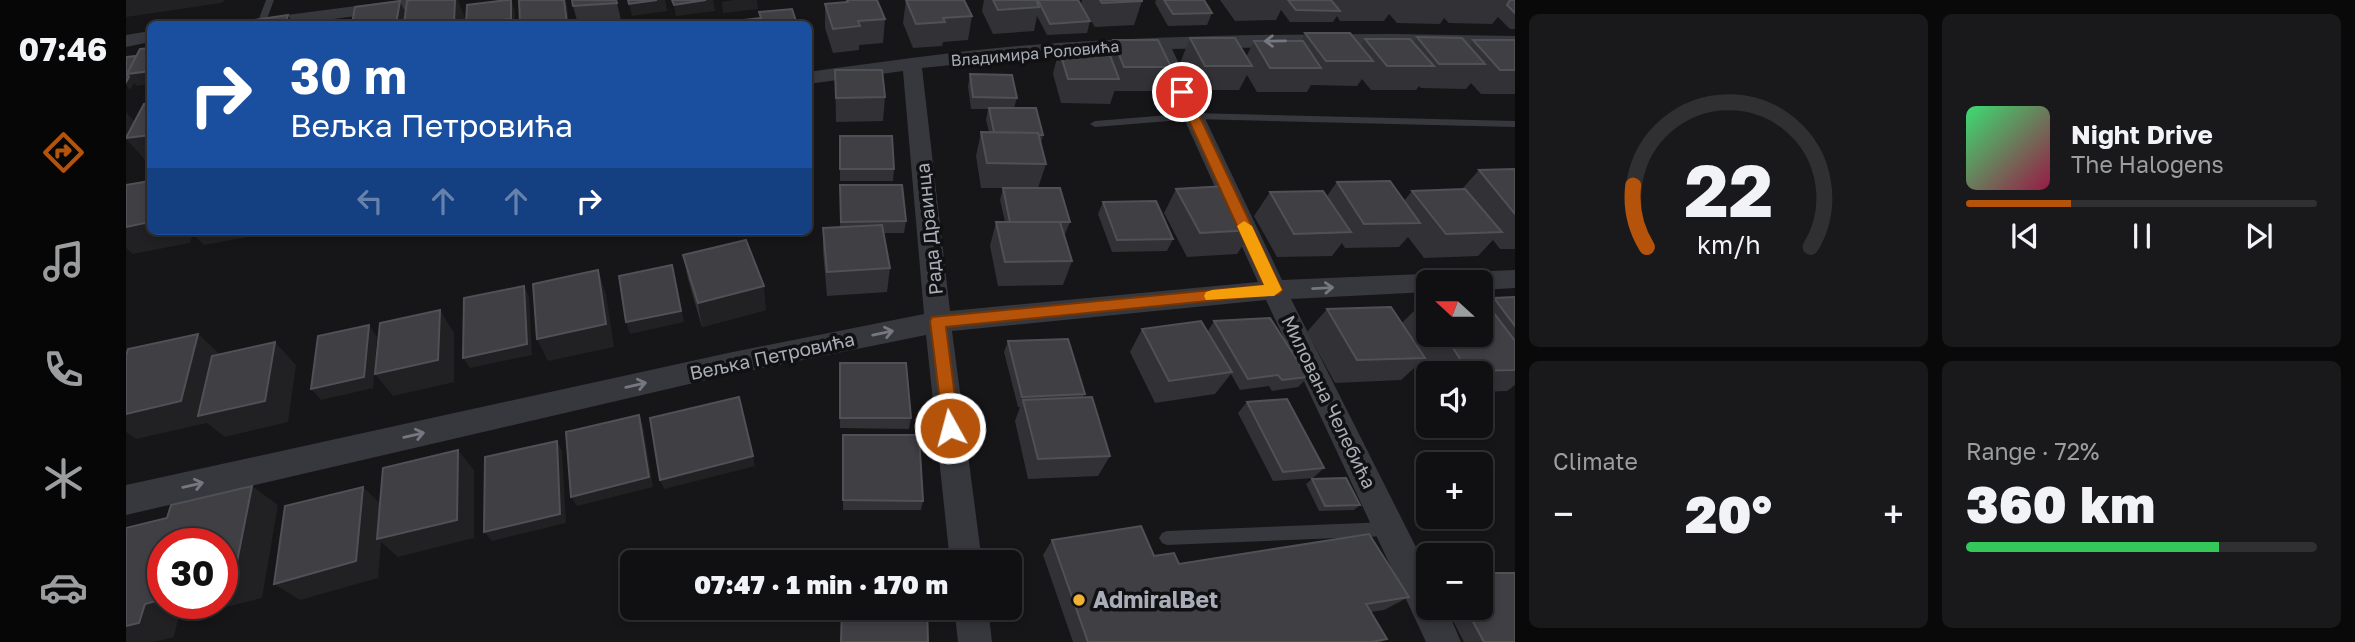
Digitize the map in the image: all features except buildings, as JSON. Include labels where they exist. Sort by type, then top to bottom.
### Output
[{"type":"street","points":[[282,21],[443,0]]},
{"type":"street","points":[[126,41],[147,38]]},
{"type":"street","name":"Владимира Роловића","points":[[812,77],[1029,51],[1160,44],[1411,39],[1515,42]]},
{"type":"street","name":"Милована Челебића","points":[[1160,44],[1274,290],[1416,581]]},
{"type":"street","name":"Рада Драинца","points":[[912,64],[965,550]]},
{"type":"street","name":"Вељка Петровића","points":[[1493,280],[1515,279]]},
{"type":"street","name":"Вељка Петровића","points":[[126,500],[728,365],[938,321],[1274,290],[1416,283]]},
{"type":"street","points":[[972,620],[975,642]]},
{"type":"street","name":"Милована Челебића","points":[[1434,620],[1444,642]]},
{"type":"lane","points":[[260,21],[270,0]]},
{"type":"lane","points":[[1094,124],[1194,116],[1515,124]]},
{"type":"lane","points":[[1167,538],[1392,529]]},
{"type":"slow traffic","points":[[1212,296],[1274,290],[1244,226]]},
{"type":"place","name":"AdmiralBet","points":[[1079,600]]},
{"type":"route","points":[[950,428],[938,321],[1274,290],[1182,92]]}]
